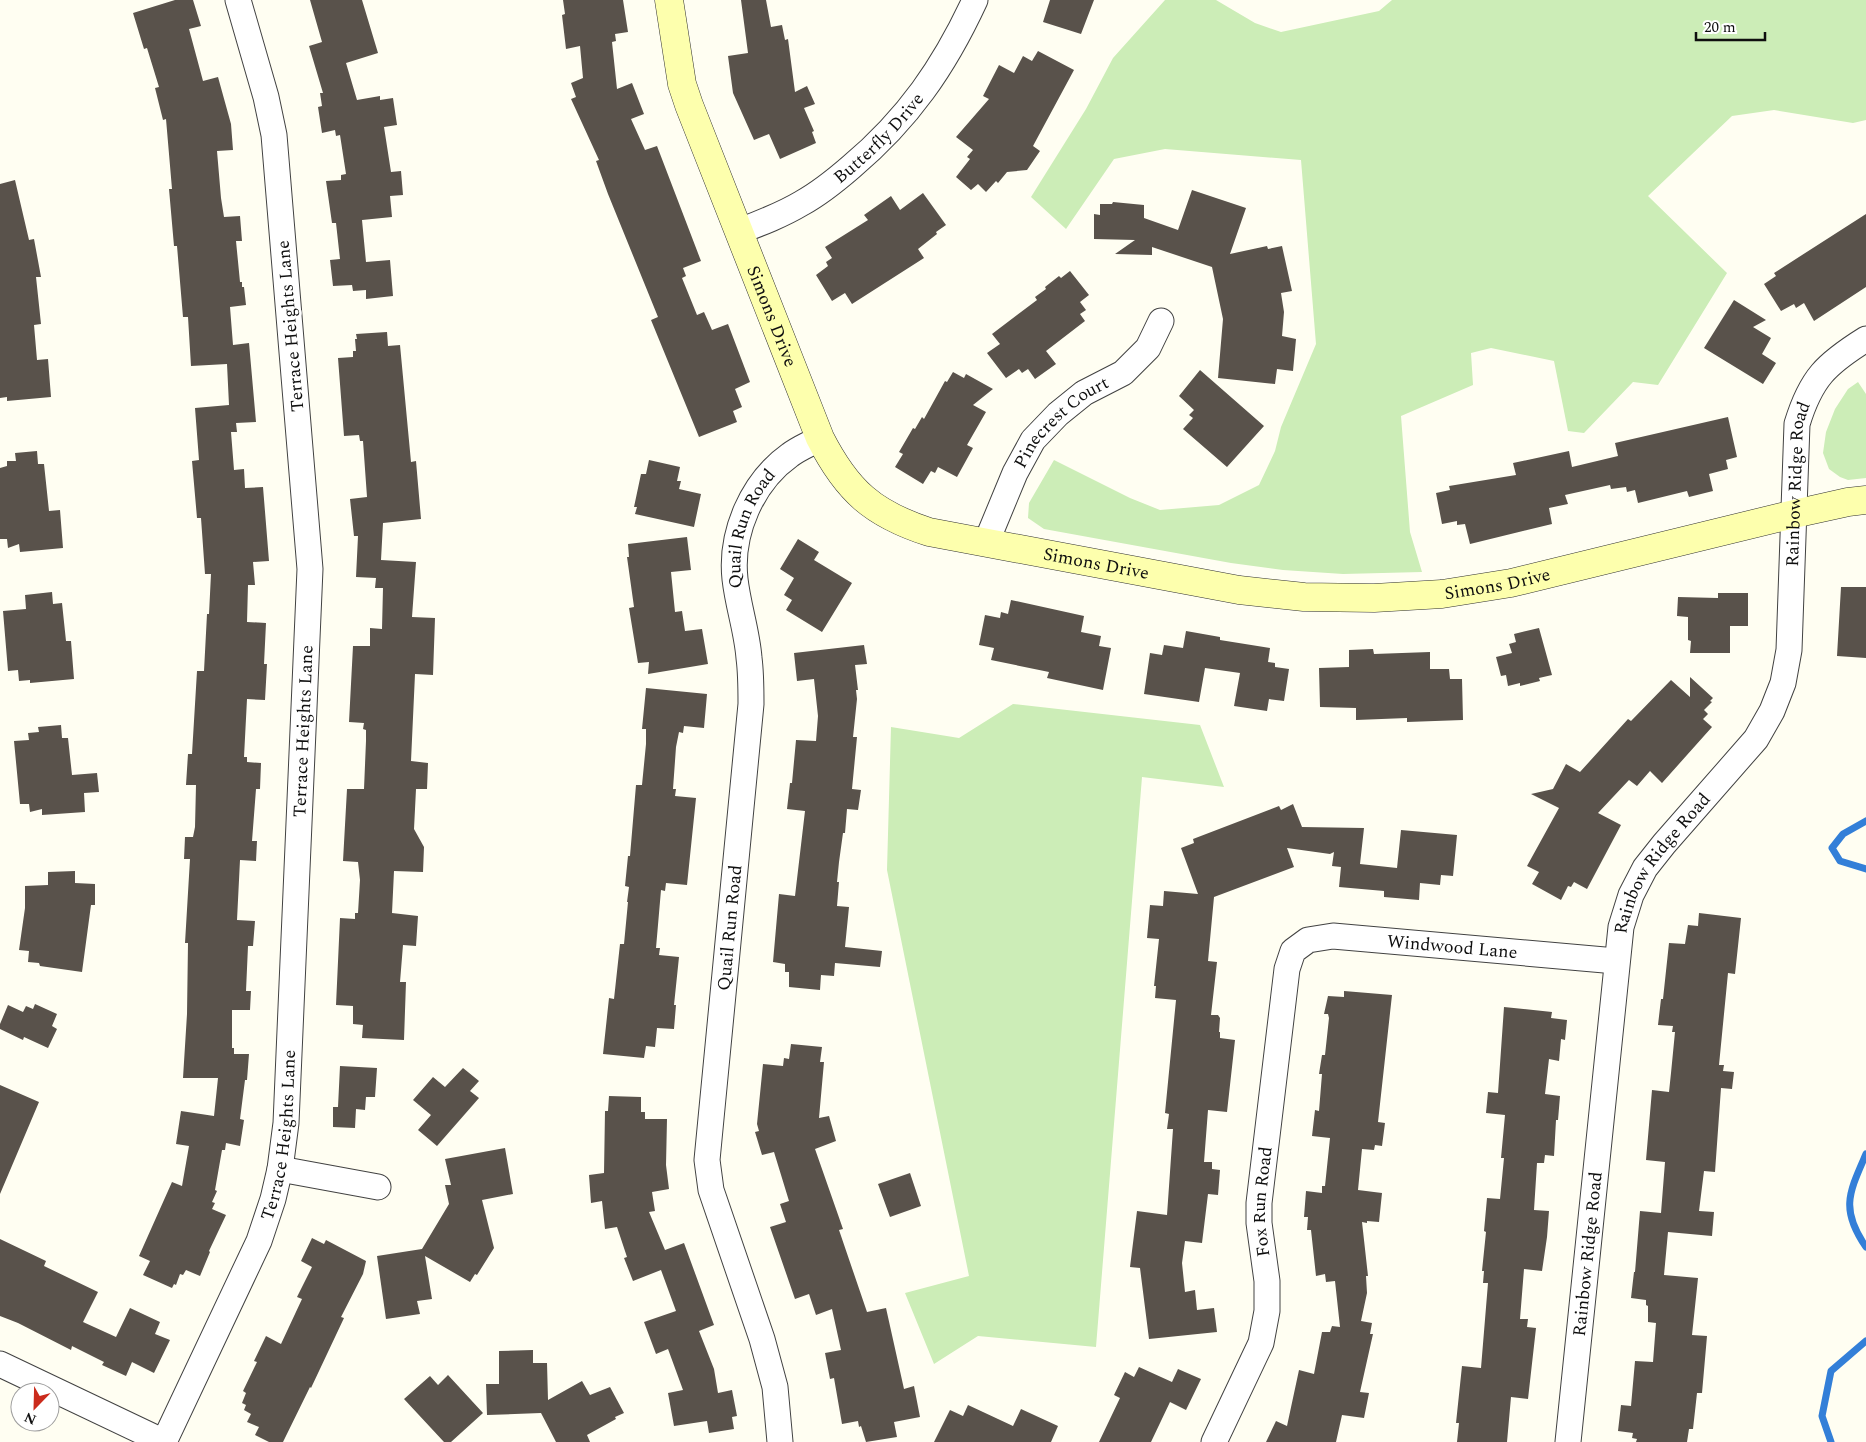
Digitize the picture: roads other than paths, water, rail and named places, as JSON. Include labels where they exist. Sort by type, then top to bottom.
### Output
[{"type":"street","name":"Terrace Heights Lane","points":[[164,1442],[259,1241],[273,1199],[280,1168],[286,1123],[310,569],[274,136],[266,97],[238,0]]},
{"type":"street","name":"Simons Drive","points":[[669,0],[682,84],[820,438],[834,465],[854,490],[877,509],[904,524],[930,532],[1239,590],[1304,597],[1374,598],[1442,594],[1511,583],[1794,514],[1866,500]]},
{"type":"street","name":"Butterfly Drive","points":[[740,231],[776,216],[822,191],[874,148],[925,88],[953,45],[975,0]]},
{"type":"street","name":"Pinecrest Court","points":[[986,543],[1015,473],[1033,440],[1058,414],[1084,393],[1123,373],[1148,348],[1161,321]]},
{"type":"street","name":"Rainbow Ridge Road","points":[[1568,1442],[1621,927],[1631,895],[1645,868],[1756,740],[1772,711],[1783,683],[1789,650],[1797,424],[1804,400],[1816,379],[1832,361],[1866,338]]},
{"type":"street","name":"Quail Run Road","points":[[780,1442],[774,1387],[765,1349],[711,1190],[707,1160],[751,704],[750,659],[735,579],[735,551],[742,520],[753,496],[770,473],[790,455],[820,438]]},
{"type":"street","name":"Windwood Lane","points":[[1292,951],[1308,940],[1333,936],[1616,961]]},
{"type":"street","name":"Fox Run Road","points":[[1214,1442],[1261,1343],[1267,1312],[1267,1281],[1259,1223],[1259,1203],[1287,969],[1292,951]]},
{"type":"street","points":[[280,1168],[378,1187]]},
{"type":"street","points":[[0,1364],[164,1442]]},
{"type":"waterway","points":[[1866,821],[1843,834],[1832,848],[1840,861],[1866,869]]},
{"type":"waterway","points":[[1866,1154],[1855,1180],[1850,1201],[1853,1222],[1866,1247]]},
{"type":"waterway","points":[[1831,1442],[1822,1416],[1831,1371],[1866,1341]]}]
